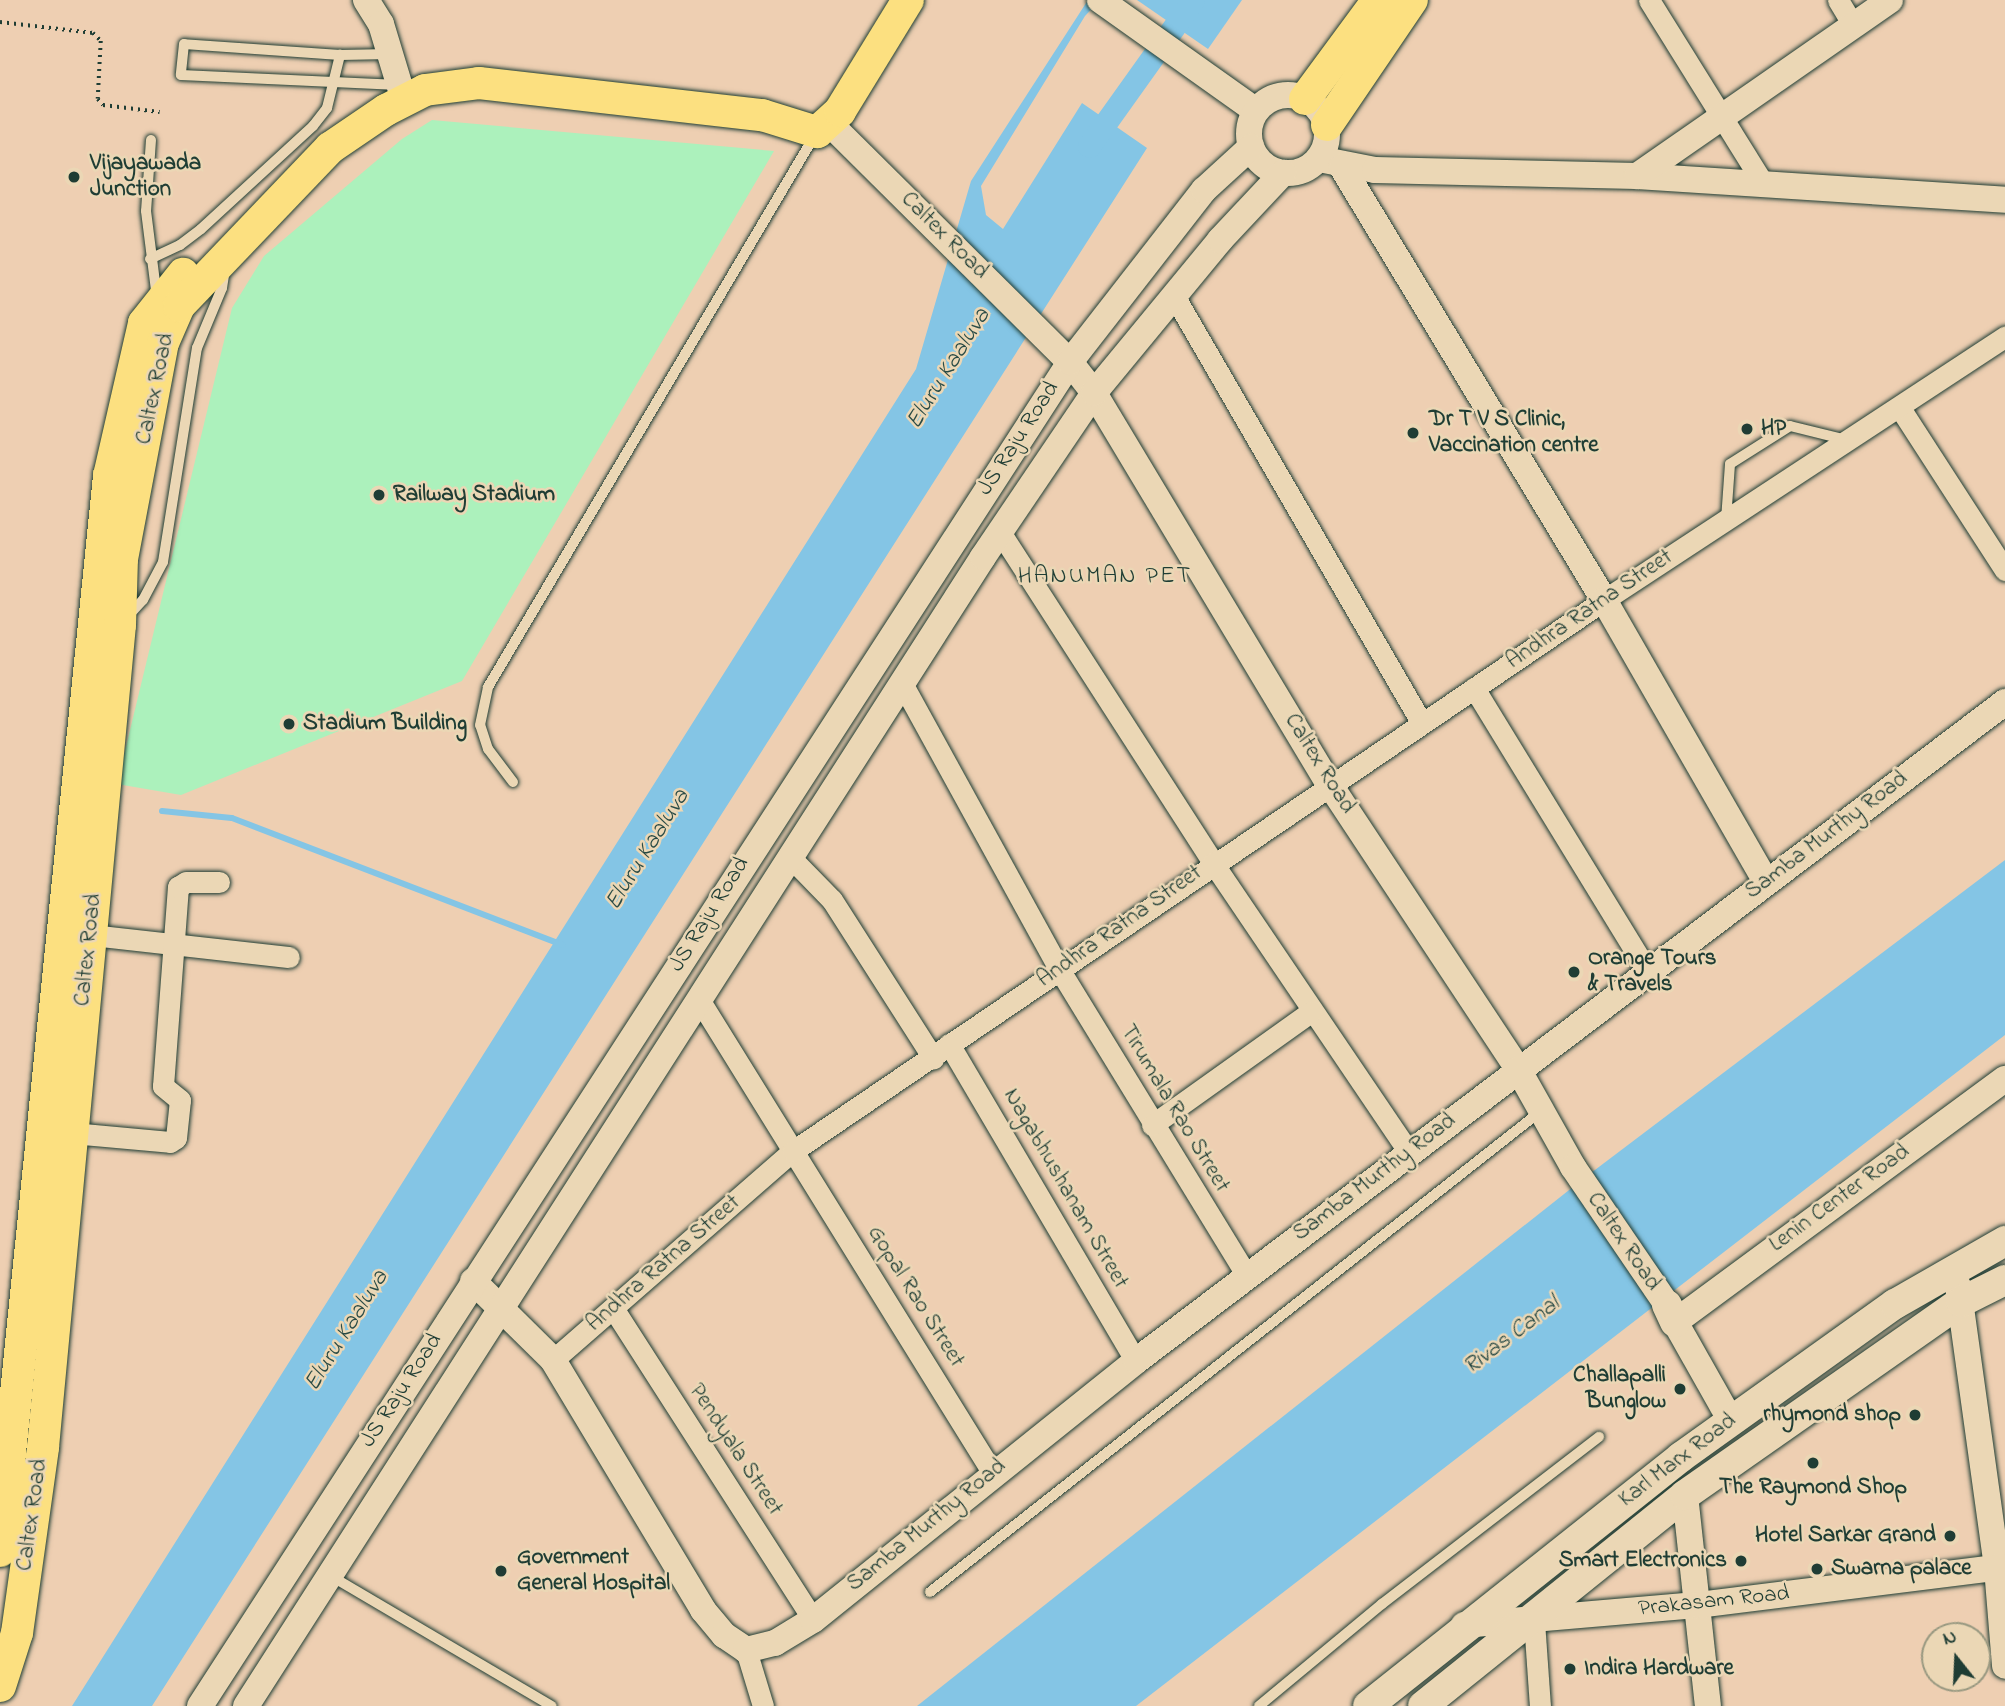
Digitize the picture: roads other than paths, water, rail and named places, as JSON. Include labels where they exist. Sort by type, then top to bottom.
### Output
[{"type":"main road","points":[[813,126],[908,0]]},
{"type":"main road","points":[[1306,99],[1378,0]]},
{"type":"main road","points":[[1326,125],[1412,0]]},
{"type":"main road","name":"Caltex Road","points":[[0,1686],[17,1633],[43,1447],[120,625],[122,559],[163,343],[187,293],[232,252],[330,148],[402,92],[479,83],[813,126]]},
{"type":"main road","name":"Caltex Road","points":[[0,1551],[109,476],[135,346],[158,300],[189,268],[232,252]]},
{"type":"main road","name":"Karl Marx Road","points":[[1368,1706],[1464,1625],[1731,1421],[1955,1267],[2005,1241]]},
{"type":"main road","name":"Karl Marx Road","points":[[1423,1706],[1534,1621],[1685,1495],[1961,1302],[2005,1280]]},
{"type":"main road","name":"Caltex Road","points":[[1731,1421],[1749,1451]]},
{"type":"street","points":[[366,0],[381,24],[402,92]]},
{"type":"street","points":[[1100,0],[1256,111]]},
{"type":"street","points":[[1649,0],[1763,183]]},
{"type":"street","points":[[1838,0],[1853,25]]},
{"type":"street","points":[[1637,176],[1721,115],[1891,0]]},
{"type":"street","points":[[1766,882],[1604,600],[1330,163],[1326,125],[1319,110],[1306,99],[1288,94],[1270,99],[1256,111],[1249,129],[1251,147],[1264,164],[1283,173],[1330,163],[1637,176],[2005,200]]},
{"type":"street","name":"Caltex Road","points":[[813,126],[932,225],[1070,362],[1094,393],[1330,785],[1518,1069],[1573,1167],[1671,1314],[1731,1421]]},
{"type":"street","name":"JS Raju Road","points":[[200,1706],[1070,362],[1204,190],[1251,147]]},
{"type":"street","name":"JS Raju Road","points":[[246,1706],[1000,532],[1094,393],[1173,294],[1283,173]]},
{"type":"street","points":[[1173,294],[1422,723]]},
{"type":"street","name":"Andhra Ratna Street","points":[[553,1360],[793,1151],[1213,863],[1604,600],[2005,337]]},
{"type":"street","points":[[1900,408],[2005,570]]},
{"type":"street","points":[[1000,532],[1213,863],[1409,1152]]},
{"type":"street","name":"Tirumala Rao Street","points":[[903,685],[1059,969],[1152,1125],[1247,1276]]},
{"type":"street","points":[[1474,688],[1647,970]]},
{"type":"street","name":"Samba Murthy Road","points":[[746,1650],[775,1643],[813,1620],[992,1472],[1136,1361],[1647,970],[2005,702]]},
{"type":"street","name":"Nagabhushanam Street","points":[[792,859],[832,900],[941,1051],[1136,1361]]},
{"type":"street","points":[[72,1133],[170,1142],[176,1138],[180,1100],[163,1086],[172,944],[181,883],[219,882]]},
{"type":"street","points":[[92,935],[289,957]]},
{"type":"street","name":"Gopal Rao Street","points":[[700,1001],[992,1472]]},
{"type":"street","points":[[1152,1125],[1312,1011]]},
{"type":"street","name":"Lenin Center Road","points":[[1671,1314],[2005,1079]]},
{"type":"street","points":[[1955,1267],[2001,1567],[2005,1666]]},
{"type":"street","points":[[473,1282],[504,1308],[553,1360],[703,1610],[724,1635],[746,1650],[763,1706]]},
{"type":"street","name":"Pendyala Street","points":[[613,1308],[813,1620]]},
{"type":"street","points":[[1685,1495],[1708,1706]]},
{"type":"street","name":"Prakasam Road","points":[[1464,1625],[1698,1605],[2001,1567]]},
{"type":"street","points":[[1534,1621],[1540,1706]]},
{"type":"lane","points":[[390,54],[340,55],[184,44],[181,75],[402,92]]},
{"type":"lane","points":[[150,259],[180,245],[201,229],[313,126],[327,108],[335,85],[340,55]]},
{"type":"lane","points":[[513,782],[488,749],[481,725],[488,687],[813,126]]},
{"type":"lane","points":[[151,140],[146,211],[150,259],[158,300]]},
{"type":"lane","points":[[1726,520],[1730,464],[1740,457],[1790,426],[1850,440]]},
{"type":"lane","points":[[929,1592],[1541,1111]]},
{"type":"lane","points":[[1259,1706],[1382,1604],[1599,1437]]},
{"type":"lane","points":[[331,1575],[552,1706]]},
{"type":"water","points":[[1088,0],[1100,0],[1085,16],[981,186],[986,215],[1003,229],[1082,103],[1147,148],[152,1706],[72,1706],[916,369],[971,181]]},
{"type":"water","points":[[1137,0],[1242,0],[1208,49]]},
{"type":"water","name":"Rivas Canal","points":[[2005,860],[2005,1035],[1136,1706],[917,1706],[1583,1179]]},
{"type":"waterway","name":"Eluru Kaaluva","points":[[1089,146],[1193,0]]},
{"type":"waterway","points":[[162,811],[232,818],[562,945]]},
{"type":"place","name":"Vijayawada Junction","points":[[74,177]]},
{"type":"place","name":"HP","points":[[1747,429]]},
{"type":"place","name":"Dr T V S Clinic, Vaccination centre","points":[[1413,433]]},
{"type":"place","name":"Railway Stadium","points":[[379,495]]},
{"type":"place","name":"Stadium Building","points":[[289,724]]},
{"type":"place","name":"Orange Tours & Travels","points":[[1574,972]]},
{"type":"place","name":"Challapalli Bunglow","points":[[1680,1389]]},
{"type":"place","name":"rhymond shop","points":[[1915,1415]]},
{"type":"place","name":"The Raymond Shop","points":[[1813,1463]]},
{"type":"place","name":"Hotel Sarkar Grand","points":[[1950,1536]]},
{"type":"place","name":"Smart Electronics","points":[[1741,1561]]},
{"type":"place","name":"Swarna palace","points":[[1817,1569]]},
{"type":"place","name":"Government General Hospital","points":[[501,1571]]},
{"type":"place","name":"Indira Hardware","points":[[1570,1669]]},
{"type":"district","name":"HANUMAN PET","points":[[1105,577]]}]
